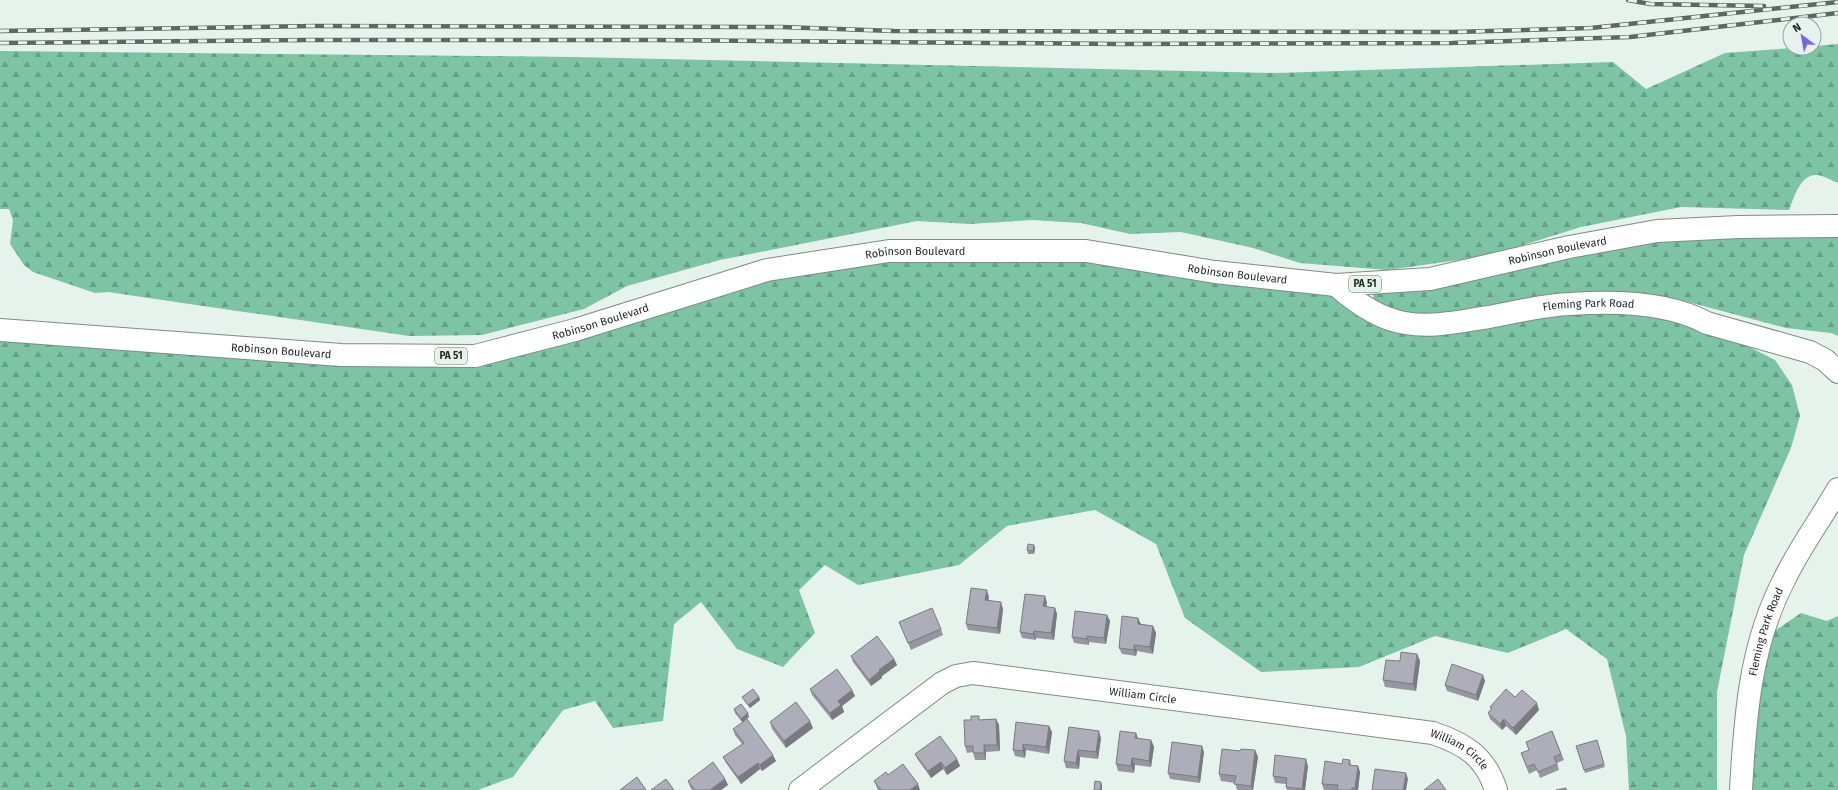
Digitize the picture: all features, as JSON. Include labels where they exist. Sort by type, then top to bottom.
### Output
[{"type":"main road","name":"Robinson Boulevard","points":[[0,330],[341,355],[475,356],[575,330],[767,270],[889,251],[1086,251],[1215,272],[1336,286],[1430,279],[1569,247],[1658,231],[1738,227],[1838,226]]},
{"type":"main road","name":"Fleming Park Road","points":[[1336,286],[1353,299],[1383,316],[1403,323],[1423,326],[1453,323],[1570,304],[1626,304],[1666,307],[1692,314],[1707,323],[1810,352],[1825,360],[1838,372]]},
{"type":"main road","name":"Fleming Park Road","points":[[1741,790],[1745,721],[1753,670],[1766,624],[1784,578],[1838,489]]},
{"type":"main road","name":"William Circle","points":[[800,790],[942,683],[956,676],[972,673],[1432,733],[1457,741],[1478,757],[1493,778],[1496,790]]},
{"type":"green space","points":[[1838,44],[1838,183],[1819,175],[1806,178],[1798,188],[1789,210],[1681,207],[1581,227],[1488,256],[1387,270],[1300,263],[1253,248],[1181,232],[1130,234],[1081,223],[1032,220],[970,224],[917,221],[720,260],[627,286],[584,309],[482,335],[409,336],[108,292],[95,293],[33,272],[24,265],[10,244],[13,220],[9,209],[0,209],[0,51],[574,57],[1277,73],[1613,62],[1646,89],[1725,53],[1782,49],[1782,56],[1822,56],[1822,45]]},
{"type":"green space","points":[[1838,230],[1838,336],[1831,333],[1786,328],[1681,300],[1570,302],[1424,324],[1374,302],[1373,293],[1657,233]]},
{"type":"green space","points":[[890,255],[1085,256],[1336,288],[1382,317],[1571,306],[1690,317],[1775,360],[1792,385],[1800,416],[1791,448],[1744,555],[1717,692],[1717,790],[1629,790],[1626,736],[1607,659],[1566,629],[1508,653],[1435,636],[1359,667],[1261,672],[1185,618],[1156,544],[1095,510],[1007,526],[959,565],[858,585],[825,565],[799,590],[815,633],[783,667],[737,649],[701,602],[674,624],[663,721],[613,728],[595,701],[563,710],[513,777],[478,790],[0,790],[0,334],[472,365],[769,275]]},
{"type":"green space","points":[[1801,613],[1827,621],[1838,616],[1838,790],[1744,790],[1756,668],[1776,630]]},
{"type":"building","points":[[1028,544],[1034,545],[1033,551],[1027,550]]},
{"type":"building","points":[[971,588],[987,590],[985,600],[1001,602],[997,628],[966,624]]},
{"type":"building","points":[[1025,594],[1045,596],[1043,606],[1055,608],[1051,633],[1034,631],[1033,634],[1020,632]]},
{"type":"building","points":[[932,608],[941,629],[908,643],[899,622]]},
{"type":"building","points":[[1075,611],[1107,615],[1104,638],[1087,636],[1087,639],[1072,637]]},
{"type":"building","points":[[1122,616],[1138,618],[1138,624],[1153,626],[1150,647],[1134,645],[1134,650],[1119,648]]},
{"type":"building","points":[[877,636],[894,659],[879,670],[880,671],[869,680],[851,656]]},
{"type":"building","points":[[1401,652],[1417,654],[1413,684],[1383,680],[1386,660],[1400,661]]},
{"type":"building","points":[[1452,664],[1483,675],[1476,695],[1445,685]]},
{"type":"building","points":[[837,669],[852,690],[838,701],[841,705],[830,713],[810,689]]},
{"type":"building","points":[[753,689],[759,697],[748,705],[742,697]]},
{"type":"building","points":[[1506,689],[1515,697],[1522,690],[1537,703],[1513,728],[1504,719],[1500,724],[1488,713],[1492,708],[1490,707]]},
{"type":"building","points":[[796,702],[810,721],[784,741],[770,722]]},
{"type":"building","points":[[741,704],[748,713],[741,719],[734,709]]},
{"type":"building","points":[[971,716],[979,716],[979,720],[996,719],[997,745],[984,745],[984,753],[973,753],[973,746],[965,746],[964,720],[971,720]]},
{"type":"building","points":[[747,719],[773,755],[760,765],[758,763],[738,777],[723,757],[744,743],[733,729]]},
{"type":"building","points":[[1016,722],[1049,726],[1046,747],[1023,744],[1023,751],[1013,750]]},
{"type":"building","points":[[1069,727],[1099,731],[1096,752],[1078,750],[1076,763],[1064,761]]},
{"type":"building","points":[[1120,731],[1136,733],[1135,738],[1151,740],[1149,761],[1132,758],[1131,766],[1116,764]]},
{"type":"building","points":[[1552,731],[1561,754],[1554,757],[1557,764],[1538,772],[1534,764],[1527,767],[1521,753],[1529,750],[1526,742]]},
{"type":"building","points":[[940,736],[957,759],[945,768],[941,762],[928,771],[915,754]]},
{"type":"building","points":[[1597,740],[1604,764],[1584,770],[1576,746]]},
{"type":"building","points":[[1172,742],[1202,746],[1198,777],[1168,773]]},
{"type":"building","points":[[1222,749],[1240,751],[1241,749],[1255,750],[1251,786],[1234,784],[1236,776],[1219,774]]},
{"type":"building","points":[[1275,755],[1306,759],[1302,789],[1286,787],[1287,778],[1273,776]]},
{"type":"building","points":[[1343,759],[1350,760],[1349,765],[1358,766],[1355,788],[1352,788],[1352,790],[1337,790],[1338,785],[1322,784],[1325,761],[1342,764]]},
{"type":"building","points":[[713,762],[725,779],[710,790],[695,790],[688,781]]},
{"type":"building","points":[[903,764],[918,784],[910,790],[881,790],[874,781],[886,772],[888,775]]},
{"type":"building","points":[[1375,769],[1406,773],[1403,790],[1372,790]]},
{"type":"building","points":[[637,777],[646,790],[620,790]]},
{"type":"building","points":[[666,779],[674,790],[651,790]]},
{"type":"building","points":[[1438,779],[1446,790],[1424,790]]},
{"type":"building","points":[[1095,781],[1101,782],[1100,790],[1094,790]]},
{"type":"railway","points":[[1628,0],[1650,4],[1764,6]]},
{"type":"railway","points":[[0,31],[313,26],[781,27],[894,31],[1455,32],[1591,28],[1838,2]]},
{"type":"railway","points":[[0,43],[307,40],[655,40],[1119,44],[1452,43],[1630,37],[1838,13]]}]
